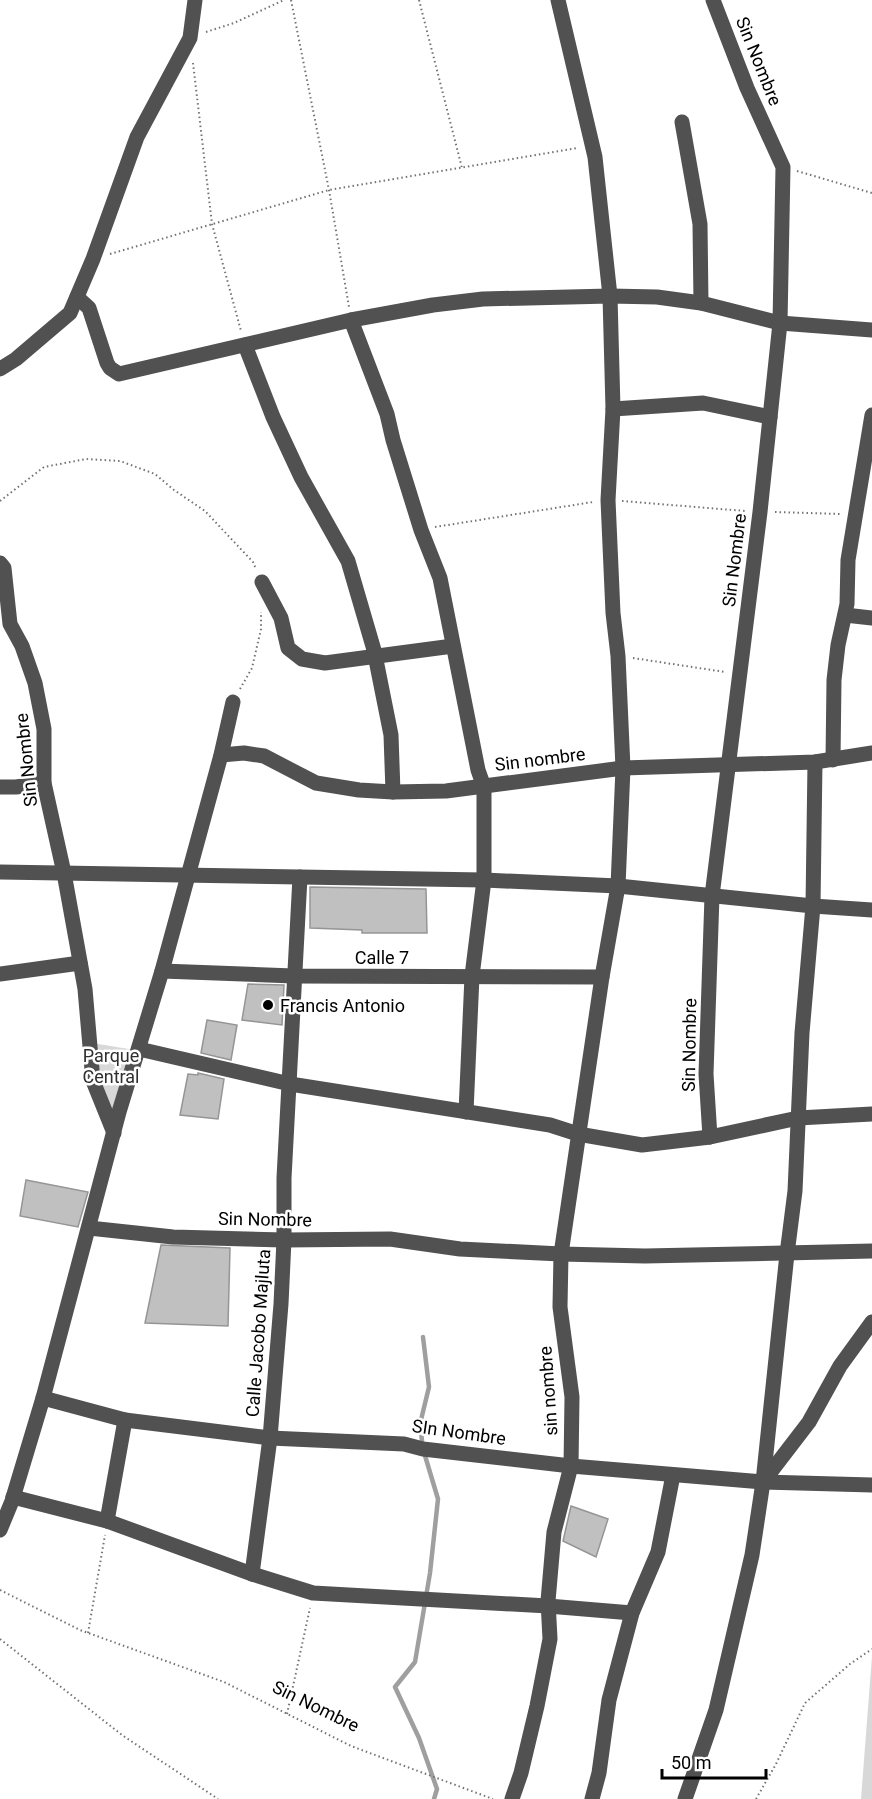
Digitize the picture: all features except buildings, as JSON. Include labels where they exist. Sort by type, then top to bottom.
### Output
[{"type":"street","points":[[0,369],[16,359],[70,313],[93,259],[137,137],[190,38],[195,0]]},
{"type":"street","name":"sin nombre","points":[[512,1799],[524,1761],[550,1639],[549,1606],[554,1532],[571,1466],[572,1397],[560,1306],[561,1254],[602,977],[618,886],[623,768],[608,500],[613,409],[610,296],[595,157],[558,0]]},
{"type":"street","name":"Sin Nombre","points":[[710,1137],[706,1074],[712,896],[760,512],[780,323],[783,167],[747,88],[713,0]]},
{"type":"street","points":[[682,122],[700,224],[701,303]]},
{"type":"street","points":[[77,297],[89,308],[107,363],[119,374],[351,320],[433,305],[483,299],[657,297],[701,303],[780,323],[872,330]]},
{"type":"street","points":[[351,320],[387,414],[421,530],[440,578],[478,770],[484,787],[484,880],[472,976],[466,1112]]},
{"type":"street","points":[[245,345],[278,427],[302,477],[348,561],[375,657],[392,735],[393,792]]},
{"type":"street","points":[[613,409],[703,403],[770,417]]},
{"type":"street","points":[[833,760],[834,680],[838,645],[845,615],[848,560],[868,458],[872,415]]},
{"type":"street","name":"Sin Nombre","points":[[0,563],[4,568],[10,624],[22,646],[35,683],[44,729],[44,783],[64,873],[85,989],[93,1081],[114,1133]]},
{"type":"street","points":[[262,582],[281,618],[288,648],[302,659],[325,663],[453,646]]},
{"type":"street","points":[[845,615],[872,618]]},
{"type":"street","points":[[0,1530],[13,1497],[43,1398],[114,1133],[162,971],[233,702]]},
{"type":"street","name":"Sin nombre","points":[[220,755],[244,753],[264,756],[316,783],[359,790],[393,792],[446,791],[623,768],[814,762],[872,753]]},
{"type":"street","points":[[685,1799],[716,1710],[750,1565],[763,1482],[795,1191],[802,1033],[813,906],[814,762]]},
{"type":"street","points":[[0,787],[44,783]]},
{"type":"street","points":[[0,872],[484,880],[618,886],[872,910]]},
{"type":"street","name":"Calle Jacobo Majluta","points":[[252,1574],[270,1438],[281,1304],[284,1178],[300,878]]},
{"type":"street","points":[[0,974],[80,963]]},
{"type":"street","name":"Calle 7","points":[[162,971],[294,976],[602,977]]},
{"type":"street","points":[[139,1049],[290,1084],[550,1125],[578,1134],[642,1144],[710,1137],[798,1118],[872,1114]]},
{"type":"street","name":"Sin Nombre","points":[[89,1228],[172,1236],[284,1240],[390,1239],[460,1249],[561,1254],[645,1256],[872,1251]]},
{"type":"street","points":[[763,1482],[809,1422],[840,1366],[872,1322]]},
{"type":"street","name":"SIn Nombre","points":[[43,1398],[125,1420],[270,1438],[404,1444],[423,1449],[673,1475],[763,1482],[872,1485]]},
{"type":"street","points":[[107,1521],[125,1420]]},
{"type":"street","points":[[592,1799],[599,1773],[609,1700],[632,1613],[658,1552],[673,1475]]},
{"type":"street","points":[[13,1497],[107,1521],[252,1574],[313,1593],[632,1613]]},
{"type":"path","points":[[190,38],[234,23],[284,0]]},
{"type":"path","points":[[291,0],[329,190],[351,320]]},
{"type":"path","points":[[419,0],[462,168]]},
{"type":"path","points":[[193,61],[212,224],[245,345]]},
{"type":"path","points":[[93,259],[329,190],[592,146]]},
{"type":"path","points":[[783,167],[872,193]]},
{"type":"path","points":[[0,501],[44,467],[86,459],[120,461],[155,474],[205,511],[253,562],[262,582]]},
{"type":"path","points":[[421,530],[608,500],[760,512],[856,515]]},
{"type":"path","points":[[233,702],[252,668],[261,629],[261,606]]},
{"type":"path","points":[[618,656],[739,674]]},
{"type":"path","points":[[88,1633],[107,1521]]},
{"type":"path","name":"Sin Nombre","points":[[0,1590],[88,1633],[224,1682],[351,1746],[493,1799]]},
{"type":"path","points":[[287,1714],[313,1593]]},
{"type":"path","points":[[0,1639],[122,1735],[218,1799]]},
{"type":"path","points":[[756,1799],[776,1764],[805,1702],[850,1664],[872,1649]]},
{"type":"green space","name":"Parque Central","points":[[92,1043],[135,1050],[113,1128],[94,1080]]},
{"type":"green space","points":[[872,1656],[872,1799],[861,1799]]},
{"type":"waterway","points":[[423,1337],[429,1387],[420,1424],[423,1449],[438,1499],[430,1573],[415,1662],[395,1687],[419,1738],[437,1789],[434,1799]]},
{"type":"place","name":"Francis Antonio","points":[[268,1005]]}]
